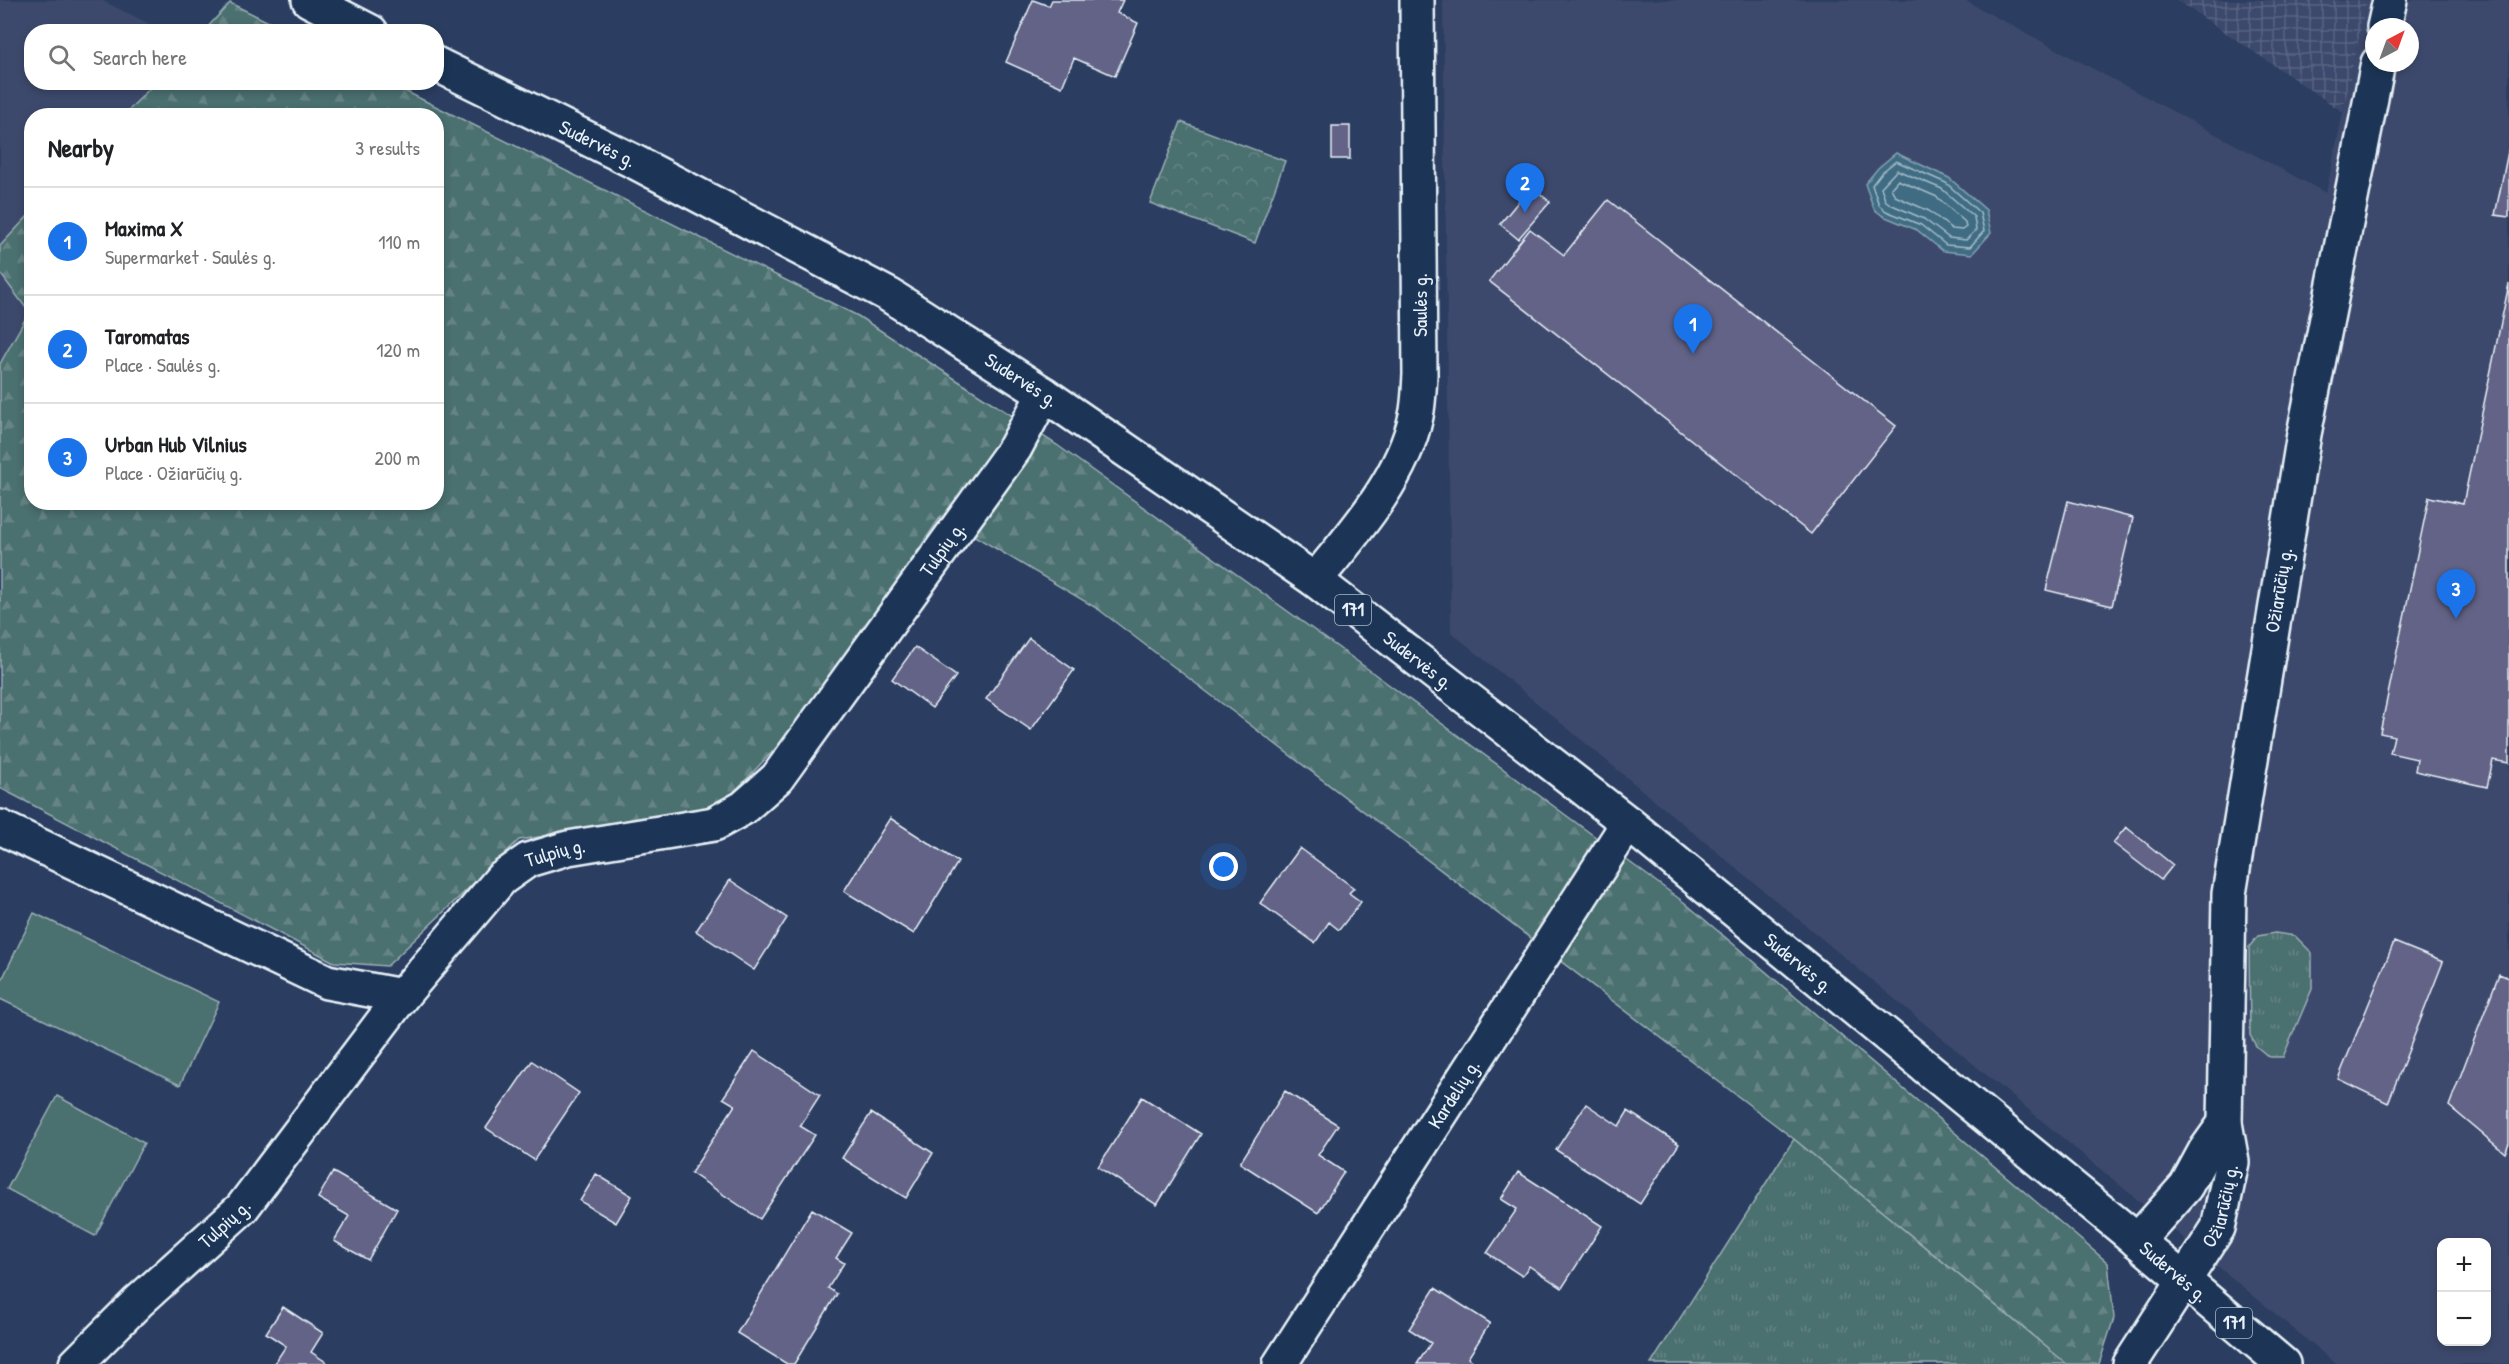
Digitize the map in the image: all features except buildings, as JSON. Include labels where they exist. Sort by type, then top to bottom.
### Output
[{"type":"street","points":[[309,0],[356,24]]},
{"type":"street","name":"Saulės g.","points":[[1315,580],[1375,504],[1399,462],[1416,417],[1420,375],[1417,0]]},
{"type":"street","points":[[2386,18],[2390,0]]},
{"type":"street","name":"Sudervės g.","points":[[444,68],[635,162],[889,295],[1044,394],[1315,580],[1628,824],[2137,1241],[2283,1364]]},
{"type":"street","name":"Ožiarūčių g.","points":[[2130,1364],[2218,1228],[2232,1162],[2226,1123],[2229,894],[2304,434],[2376,72]]},
{"type":"street","name":"Tulpių g.","points":[[76,1364],[138,1302],[242,1208],[402,996],[501,879],[528,860],[568,848],[714,824],[743,808],[777,778],[1015,448],[1044,394]]},
{"type":"street","name":"Kardelių g.","points":[[1280,1364],[1628,824]]},
{"type":"street","points":[[0,827],[327,982],[402,996]]},
{"type":"street","name":"Ožiarūčių g.","points":[[2137,1241],[2186,1186],[2205,1151],[2226,1123]]},
{"type":"shaded area","points":[[0,0],[101,0],[150,24],[24,24],[24,90],[148,90],[131,108],[24,108],[24,220],[0,246]]},
{"type":"shaded area","points":[[1443,0],[1964,0],[2326,193],[2367,0],[2509,0],[2509,1364],[2336,1364],[1451,632]]},
{"type":"shaded area","points":[[2177,0],[2367,0],[2343,112]]},
{"type":"shaded area","points":[[0,273],[24,305],[24,321],[0,364]]},
{"type":"green space","points":[[230,3],[273,24],[210,24]]},
{"type":"green space","points":[[148,90],[403,90],[439,108],[131,108]]},
{"type":"green space","points":[[444,110],[858,316],[1057,445],[1361,664],[1685,903],[2108,1263],[2114,1318],[2099,1364],[2067,1364],[1794,1139],[1098,609],[941,516],[808,714],[717,810],[519,840],[387,966],[334,962],[0,788],[0,364],[24,321],[24,510],[444,510]]},
{"type":"green space","points":[[1181,122],[1285,161],[1255,243],[1150,203]]},
{"type":"green space","points":[[24,220],[24,305],[0,273],[0,246]]},
{"type":"green space","points":[[34,913],[219,1002],[180,1085],[0,999],[0,984]]},
{"type":"green space","points":[[2275,933],[2295,936],[2312,953],[2312,989],[2283,1057],[2269,1057],[2256,1046],[2250,1035],[2249,947],[2258,936]]},
{"type":"green space","points":[[57,1096],[144,1143],[95,1236],[7,1189]]},
{"type":"green space","points":[[1794,1139],[2067,1364],[1651,1364]]},
{"type":"water","points":[[1896,153],[1949,178],[1986,210],[1991,233],[1972,254],[1943,251],[1917,230],[1883,216],[1874,209],[1865,184],[1878,168]]},
{"type":"place","name":"Taromatas","points":[[1525,213]]},
{"type":"place","name":"Maxima X","points":[[1693,354]]},
{"type":"place","name":"Urban Hub Vilnius","points":[[2456,619]]}]
